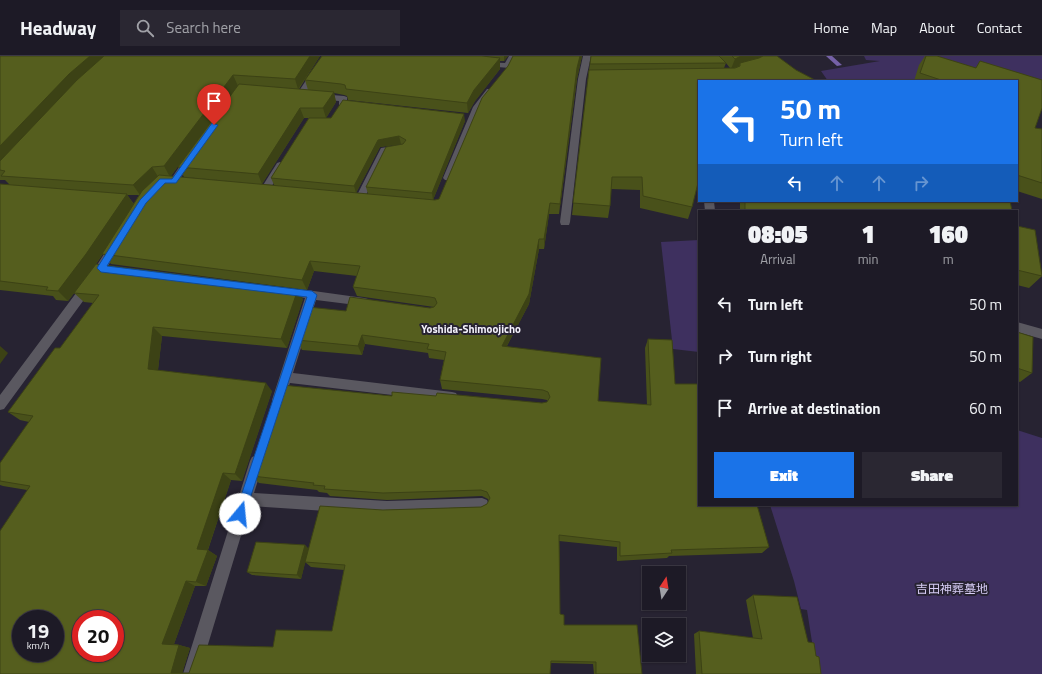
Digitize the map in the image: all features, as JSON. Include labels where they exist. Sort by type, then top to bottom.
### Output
[{"type":"street","points":[[301,94],[326,56]]},
{"type":"street","points":[[473,63],[506,70],[514,56]]},
{"type":"street","points":[[565,222],[586,79],[587,56]]},
{"type":"street","points":[[446,184],[468,117],[496,84]]},
{"type":"street","points":[[286,93],[344,100],[342,102]]},
{"type":"street","points":[[342,102],[365,105]]},
{"type":"street","points":[[335,113],[342,102]]},
{"type":"street","points":[[360,199],[384,150],[401,148]]},
{"type":"street","points":[[174,181],[194,153]]},
{"type":"street","points":[[265,190],[284,158]]},
{"type":"street","points":[[163,181],[189,182]]},
{"type":"street","points":[[0,405],[105,269],[121,236]]},
{"type":"street","points":[[273,290],[372,304]]},
{"type":"street","points":[[273,413],[312,295]]},
{"type":"street","points":[[1018,327],[1042,334]]},
{"type":"street","points":[[285,377],[462,398]]},
{"type":"street","points":[[190,674],[261,449]]},
{"type":"street","points":[[244,499],[387,508],[482,505]]},
{"type":"green space","points":[[864,56],[1042,56],[1042,93],[1018,81],[1018,80],[827,80],[821,71],[880,61],[866,60]]},
{"type":"green space","points":[[698,240],[698,352],[673,349],[661,242]]},
{"type":"green space","name":"吉田神葬墓地","points":[[1018,430],[1042,438],[1042,674],[817,674],[807,610],[801,609],[794,581],[770,506],[1018,506]]},
{"type":"building","points":[[0,56],[90,56],[69,74],[0,146]]},
{"type":"building","points":[[104,56],[310,56],[295,79],[233,75],[164,166],[152,167],[133,185],[1,176],[5,171],[0,170],[0,161],[77,80]]},
{"type":"building","points":[[322,56],[482,56],[500,58],[474,90],[467,103],[346,89],[345,85],[341,84],[305,80]]},
{"type":"building","points":[[513,56],[580,56],[577,68],[560,204],[550,203],[544,239],[539,239],[529,294],[502,346],[601,358],[598,401],[651,405],[648,339],[672,340],[675,384],[698,384],[698,506],[757,506],[769,547],[671,550],[672,553],[620,556],[620,542],[559,535],[560,614],[564,615],[564,625],[637,625],[642,674],[596,674],[596,662],[551,661],[550,674],[0,674],[0,531],[30,486],[0,481],[0,463],[33,416],[8,412],[55,348],[60,348],[99,295],[74,293],[96,264],[298,289],[281,339],[153,327],[148,369],[266,383],[235,474],[223,473],[197,549],[208,550],[196,582],[186,581],[162,644],[179,645],[171,673],[189,673],[199,645],[273,647],[276,630],[332,631],[345,565],[305,562],[320,506],[383,510],[481,507],[487,504],[490,498],[487,492],[481,490],[383,493],[324,489],[325,486],[313,485],[314,483],[252,476],[282,385],[392,396],[392,392],[436,396],[437,393],[542,403],[547,402],[550,397],[548,392],[543,390],[440,380],[446,352],[427,349],[429,344],[362,335],[358,346],[297,340],[308,307],[346,311],[350,297],[430,308],[434,307],[437,303],[435,298],[353,287],[360,266],[310,261],[302,280],[102,254],[142,191],[159,175],[435,200],[439,199],[482,98],[508,66]]},
{"type":"building","points":[[591,56],[719,56],[726,63],[590,64]]},
{"type":"building","points":[[732,56],[741,56],[735,59]]},
{"type":"building","points":[[763,56],[777,56],[796,70],[815,80],[698,80],[698,183],[692,207],[643,196],[642,177],[612,177],[610,206],[573,203],[589,70],[735,68],[740,66],[740,63]]},
{"type":"building","points":[[926,56],[937,56],[976,68],[980,61],[1042,80],[1042,108],[1035,128],[1042,129],[1042,183],[1018,175],[1018,80],[941,80],[920,73]]},
{"type":"building","points":[[239,84],[334,92],[323,108],[300,108],[258,174],[178,167]]},
{"type":"building","points":[[343,100],[464,114],[432,193],[366,187],[386,147],[403,144],[406,140],[399,136],[378,140],[354,186],[271,178],[309,118],[331,118]]},
{"type":"building","points":[[0,184],[127,194],[86,254],[58,291],[46,290],[48,287],[0,281]]},
{"type":"building","points":[[745,202],[1010,202],[1012,210],[745,210]]},
{"type":"building","points":[[1018,226],[1035,230],[1042,276],[1018,270]]},
{"type":"building","points":[[1018,332],[1033,337],[1032,373],[1018,368]]},
{"type":"building","points":[[256,542],[305,545],[297,575],[247,572]]},
{"type":"building","points":[[753,595],[797,597],[808,642],[814,643],[816,656],[819,657],[821,674],[702,674],[699,631],[762,639]]},
{"type":"waterway","points":[[829,56],[839,65]]},
{"type":"district","name":"Yoshida-Shimoojicho","points":[[471,329]]},
{"type":"route","points":[[214,125],[174,181],[163,181],[143,202],[101,268],[312,295],[240,514]]}]
